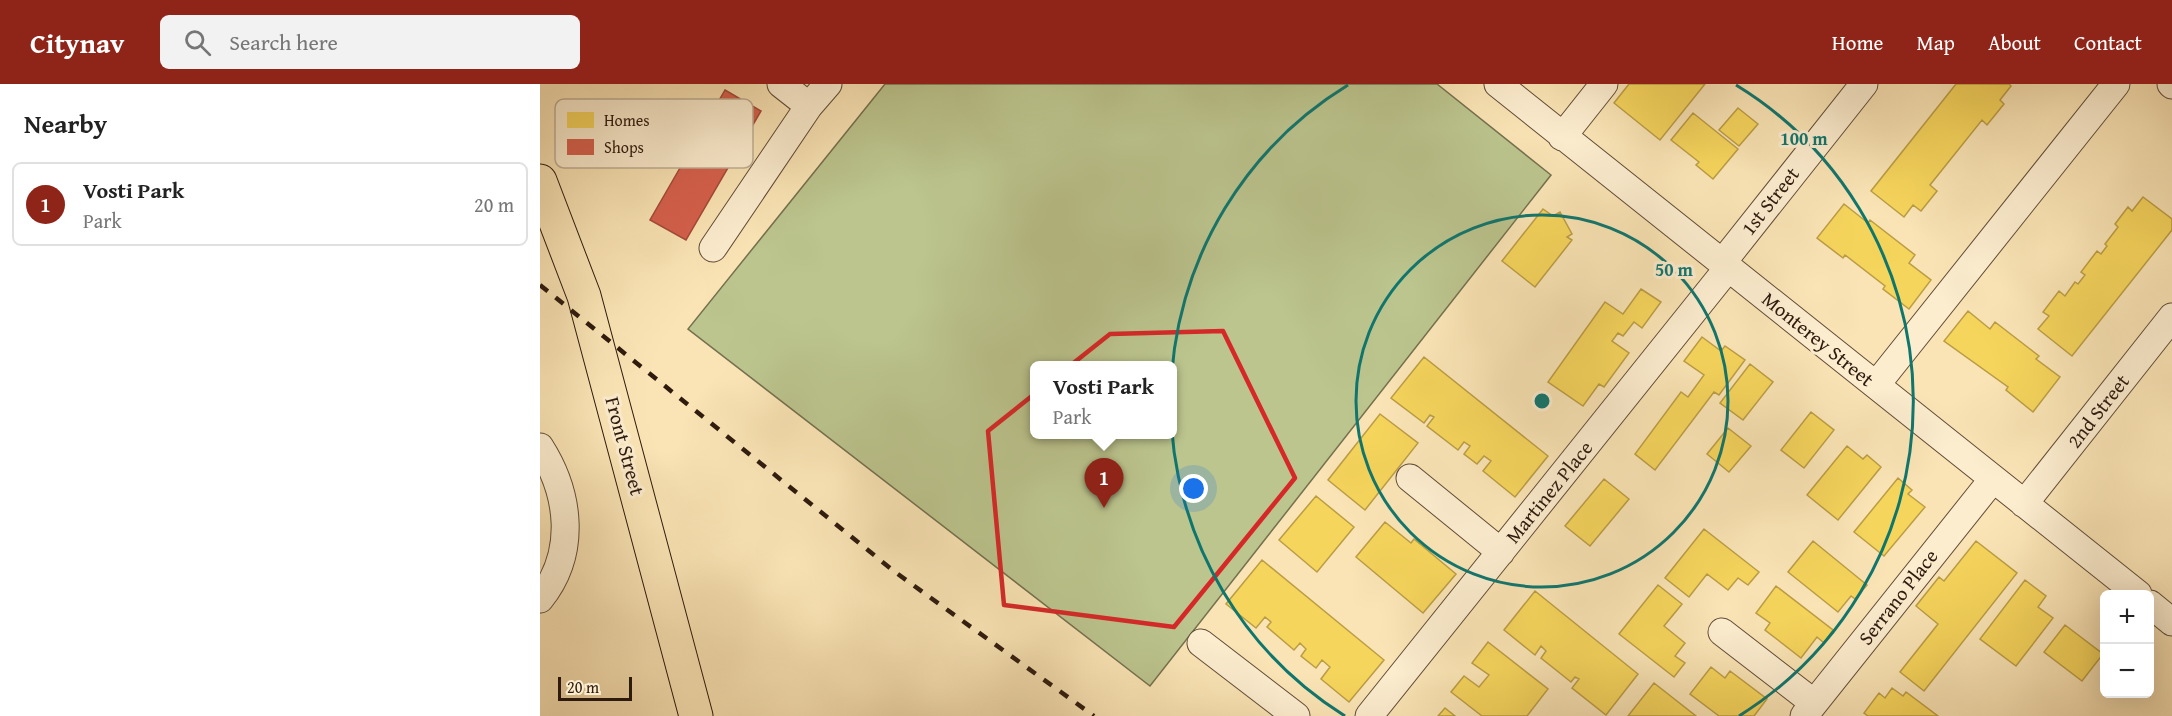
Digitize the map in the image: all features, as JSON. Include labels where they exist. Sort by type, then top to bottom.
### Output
[{"type":"main road","name":"Front Street","points":[[540,181],[584,296],[696,716]]},
{"type":"street","points":[[782,84],[810,106]]},
{"type":"street","points":[[713,248],[810,106],[828,84]]},
{"type":"street","name":"Monterey Street","points":[[1498,84],[2133,590]]},
{"type":"street","points":[[1562,136],[1604,84]]},
{"type":"street","name":"1st Street","points":[[1725,265],[1864,84]]},
{"type":"street","points":[[1876,385],[2116,84]]},
{"type":"street","name":"Martinez Place","points":[[1369,716],[1501,552],[1725,265]]},
{"type":"street","name":"2nd Street","points":[[2024,504],[2172,317]]},
{"type":"street","points":[[540,447],[556,474],[564,503],[566,534],[560,563],[540,599]]},
{"type":"street","points":[[1410,478],[1501,552]]},
{"type":"street","name":"Serrano Place","points":[[1809,709],[1993,479]]},
{"type":"street","points":[[2154,607],[2172,622]]},
{"type":"street","points":[[1722,633],[1809,709]]},
{"type":"street","points":[[1201,643],[1296,716]]},
{"type":"highlighted area","points":[[1223,331],[1295,478],[1174,627],[1004,605],[988,431],[1110,334]]},
{"type":"green space","points":[[885,84],[1437,84],[1551,175],[1150,686],[688,329]]},
{"type":"building: Homes","points":[[1629,84],[1705,84],[1660,140],[1614,103]]},
{"type":"building: Homes","points":[[1956,84],[2009,84],[2011,86],[2000,100],[2004,104],[1987,125],[1982,120],[1930,185],[1937,191],[1921,211],[1913,205],[1904,217],[1871,191]]},
{"type":"building: Homes","points":[[1738,108],[1758,124],[1739,146],[1719,130]]},
{"type":"building: Homes","points":[[1693,113],[1738,149],[1713,179],[1696,165],[1699,162],[1671,140]]},
{"type":"building: Homes","points":[[2143,197],[2172,219],[2172,230],[2072,356],[2038,329],[2049,316],[2043,312],[2059,291],[2065,296],[2075,282],[2078,284],[2085,275],[2081,272],[2097,251],[2101,254],[2107,246],[2105,244],[2118,227],[2115,224],[2128,207],[2132,211]]},
{"type":"building: Homes","points":[[1844,204],[1868,223],[1870,220],[1915,255],[1909,263],[1931,280],[1909,309],[1883,289],[1885,286],[1845,255],[1843,258],[1817,238]]},
{"type":"building: Homes","points":[[1543,209],[1553,216],[1560,212],[1572,234],[1567,237],[1572,240],[1535,287],[1502,261]]},
{"type":"building: Homes","points":[[1641,289],[1661,302],[1642,328],[1634,322],[1623,336],[1618,333],[1612,341],[1629,353],[1604,387],[1599,384],[1583,406],[1548,382],[1605,302],[1623,314]]},
{"type":"building: Homes","points":[[1968,311],[1990,329],[1995,322],[2039,356],[2036,359],[2060,377],[2033,412],[2006,390],[2008,387],[1944,341]]},
{"type":"building: Homes","points":[[1702,337],[1721,351],[1725,346],[1745,360],[1719,395],[1714,392],[1655,470],[1635,454],[1681,392],[1688,397],[1704,375],[1684,361]]},
{"type":"building: Homes","points":[[1424,357],[1548,456],[1515,497],[1483,471],[1491,461],[1484,456],[1477,464],[1464,454],[1470,446],[1464,442],[1458,450],[1427,426],[1434,417],[1430,415],[1424,423],[1391,398]]},
{"type":"building: Homes","points":[[1750,364],[1773,382],[1743,420],[1720,403]]},
{"type":"building: Homes","points":[[1811,412],[1834,430],[1804,468],[1781,450]]},
{"type":"building: Homes","points":[[1380,414],[1418,443],[1365,510],[1328,480]]},
{"type":"building: Homes","points":[[1728,428],[1751,446],[1729,472],[1707,454]]},
{"type":"building: Homes","points":[[1847,446],[1863,459],[1867,455],[1881,467],[1838,520],[1807,495]]},
{"type":"building: Homes","points":[[1898,478],[1912,490],[1908,494],[1925,507],[1884,556],[1854,532]]},
{"type":"building: Homes","points":[[1604,479],[1629,499],[1590,546],[1565,526]]},
{"type":"building: Homes","points":[[1316,496],[1354,527],[1317,572],[1279,540]]},
{"type":"building: Homes","points":[[1385,522],[1411,543],[1414,539],[1456,574],[1423,613],[1356,557]]},
{"type":"building: Homes","points":[[1704,529],[1759,572],[1748,585],[1738,578],[1728,590],[1707,574],[1689,597],[1665,578]]},
{"type":"building: Homes","points":[[1813,541],[1867,585],[1855,599],[1851,596],[1838,612],[1788,572]]},
{"type":"building: Homes","points":[[1976,541],[2017,573],[1924,691],[1900,672],[1938,624],[1916,606],[1939,577],[1944,581]]},
{"type":"building: Homes","points":[[1262,560],[1384,660],[1349,702],[1321,679],[1330,667],[1322,660],[1316,668],[1301,656],[1306,649],[1300,643],[1294,650],[1267,627],[1271,622],[1265,617],[1256,628],[1226,604]]},
{"type":"building: Homes","points":[[2025,580],[2046,596],[2038,607],[2053,618],[2016,666],[1980,639]]},
{"type":"building: Homes","points":[[1658,585],[1682,604],[1664,626],[1685,643],[1675,656],[1685,663],[1674,677],[1619,634]]},
{"type":"building: Homes","points":[[1776,586],[1833,630],[1824,643],[1817,637],[1801,658],[1765,630],[1770,623],[1756,613]]},
{"type":"building: Homes","points":[[1535,591],[1638,674],[1606,715],[1572,688],[1579,679],[1575,677],[1571,682],[1541,658],[1546,651],[1541,646],[1535,655],[1504,630]]},
{"type":"building: Homes","points":[[2065,625],[2100,652],[2100,658],[2082,681],[2044,652]]},
{"type":"building: Homes","points":[[1488,642],[1548,689],[1527,716],[1482,716],[1451,692],[1464,676],[1479,687],[1489,675],[1472,663]]},
{"type":"building: Homes","points":[[1711,667],[1725,678],[1730,671],[1767,699],[1754,716],[1719,716],[1690,694]]},
{"type":"building: Homes","points":[[1654,683],[1696,716],[1628,716]]},
{"type":"building: Homes","points":[[1892,688],[1903,696],[1906,692],[1938,716],[1868,716],[1864,713],[1879,693],[1885,698]]},
{"type":"building: Homes","points":[[1445,708],[1455,716],[1438,716]]},
{"type":"building: Shops","points":[[725,90],[740,99],[720,99]]},
{"type":"building: Shops","points":[[753,106],[761,111],[753,125]]},
{"type":"building: Shops","points":[[680,168],[728,168],[686,240],[650,220]]},
{"type":"railway","points":[[540,285],[895,572],[1094,716]]},
{"type":"place","name":"Vosti Park","points":[[1104,508]]}]
